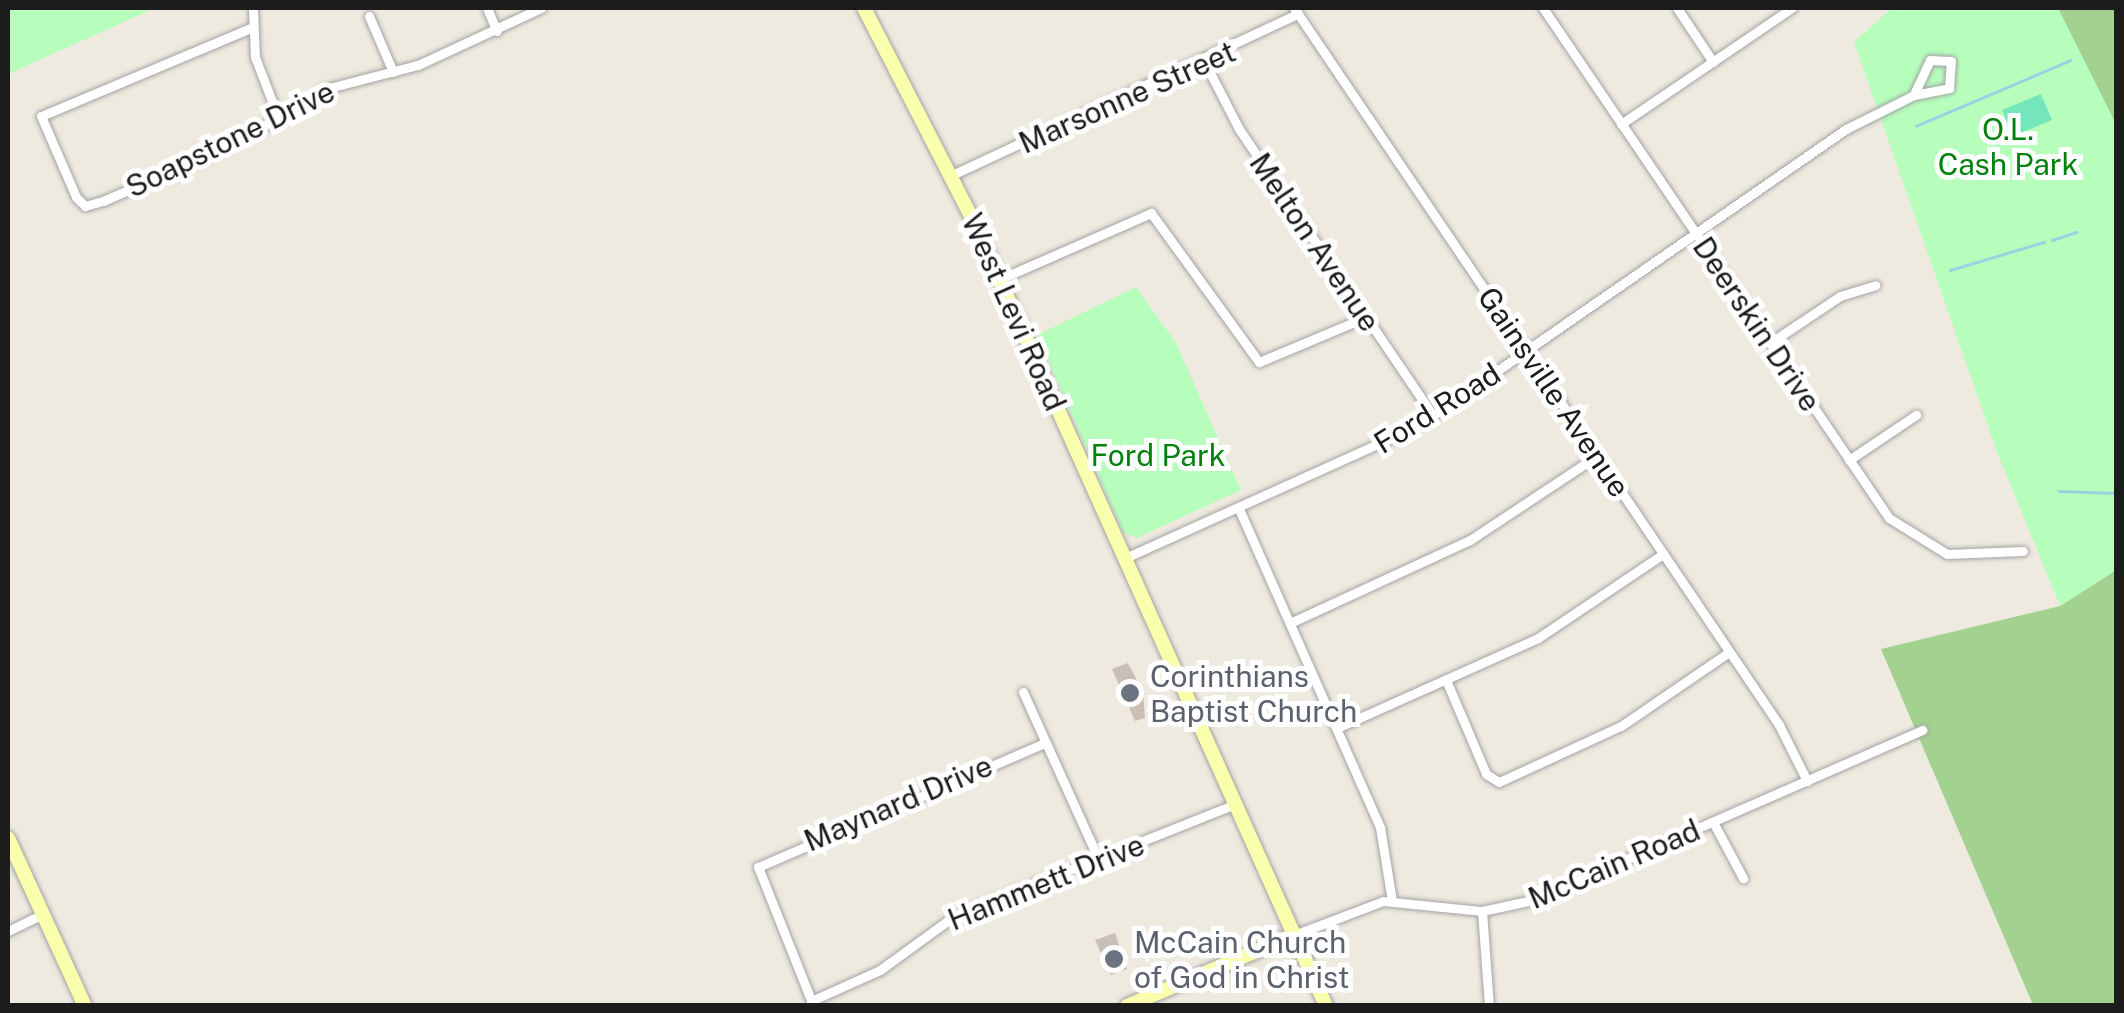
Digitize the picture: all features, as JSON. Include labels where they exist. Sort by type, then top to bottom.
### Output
[{"type":"street","points":[[253,8],[253,28],[278,117]]},
{"type":"street","points":[[487,8],[497,31]]},
{"type":"street","name":"Soapstone Drive","points":[[253,28],[41,116],[85,206],[230,146],[326,90],[393,72],[497,31],[542,8]]},
{"type":"street","name":"West Levi Road","points":[[864,8],[952,176],[1000,279],[1326,1006]]},
{"type":"street","name":"Deerskin Drive","points":[[1544,8],[1889,518],[1920,543],[1973,558],[2023,551]]},
{"type":"street","points":[[1677,8],[1713,62]]},
{"type":"street","points":[[1621,124],[1792,8]]},
{"type":"street","name":"Marsonne Street","points":[[952,176],[1206,63],[1296,10]]},
{"type":"street","name":"Gainsville Avenue","points":[[1296,10],[1729,652],[1807,781]]},
{"type":"street","points":[[369,16],[393,72]]},
{"type":"street","name":"Ford Road","points":[[1125,558],[1239,509],[1433,416],[1873,114],[1914,95],[1949,88],[1951,61],[1930,60],[1914,95]]},
{"type":"street","name":"Melton Avenue","points":[[1206,63],[1237,126],[1433,416]]},
{"type":"street","points":[[1000,279],[1151,213],[1260,362],[1366,317]]},
{"type":"street","points":[[1770,343],[1840,296],[1875,286]]},
{"type":"street","points":[[1849,460],[1916,415]]},
{"type":"street","points":[[1290,623],[1452,550],[1597,456]]},
{"type":"street","points":[[1239,509],[1380,827],[1392,901]]},
{"type":"street","points":[[1337,728],[1538,638],[1663,554]]},
{"type":"street","points":[[1446,680],[1486,774],[1499,782],[1620,726],[1729,652]]},
{"type":"street","points":[[1023,692],[1097,856]]},
{"type":"street","name":"McCain Road","points":[[1127,1006],[1294,935],[1392,901],[1482,911],[1546,895],[1922,730]]},
{"type":"street","name":"Maynard Drive","points":[[812,1003],[757,871],[780,852],[1045,743]]},
{"type":"street","name":"Hammett Drive","points":[[812,1003],[880,970],[945,921],[1097,856],[1235,804]]},
{"type":"street","points":[[1713,822],[1743,878]]},
{"type":"street","points":[[8,838],[85,1006]]},
{"type":"street","points":[[1482,911],[1490,1006]]},
{"type":"street","points":[[8,931],[43,914]]},
{"type":"green space","points":[[8,8],[155,8],[8,74]]},
{"type":"green space","name":"O.L. Cash Park","points":[[1892,8],[2058,8],[2116,124],[2116,570],[2060,606],[1997,452],[1854,42]]},
{"type":"green space","points":[[2049,8],[2116,8],[2116,163]]},
{"type":"green space","points":[[2041,94],[2052,120],[2013,136],[2002,110]]},
{"type":"green space","name":"Ford Park","points":[[1136,287],[1176,343],[1241,490],[1137,538],[1123,532],[1037,335]]},
{"type":"green space","points":[[2116,570],[2116,1005],[2033,1005],[1881,649],[2060,606]]},
{"type":"building","name":"Corinthians Baptist Church","points":[[1128,663],[1143,692],[1145,718],[1135,721],[1112,669]]},
{"type":"building","name":"McCain Church of God in Christ","points":[[1115,933],[1127,969],[1111,975],[1095,940]]},
{"type":"waterway","points":[[1916,126],[2071,60]]},
{"type":"waterway","points":[[2052,240],[2077,232]]},
{"type":"waterway","points":[[1950,270],[2044,242]]},
{"type":"waterway","points":[[2059,491],[2116,493]]},
{"type":"place","name":"Corinthians Baptist Church","points":[[1130,693]]},
{"type":"place","name":"McCain Church of God in Christ","points":[[1114,959]]}]
